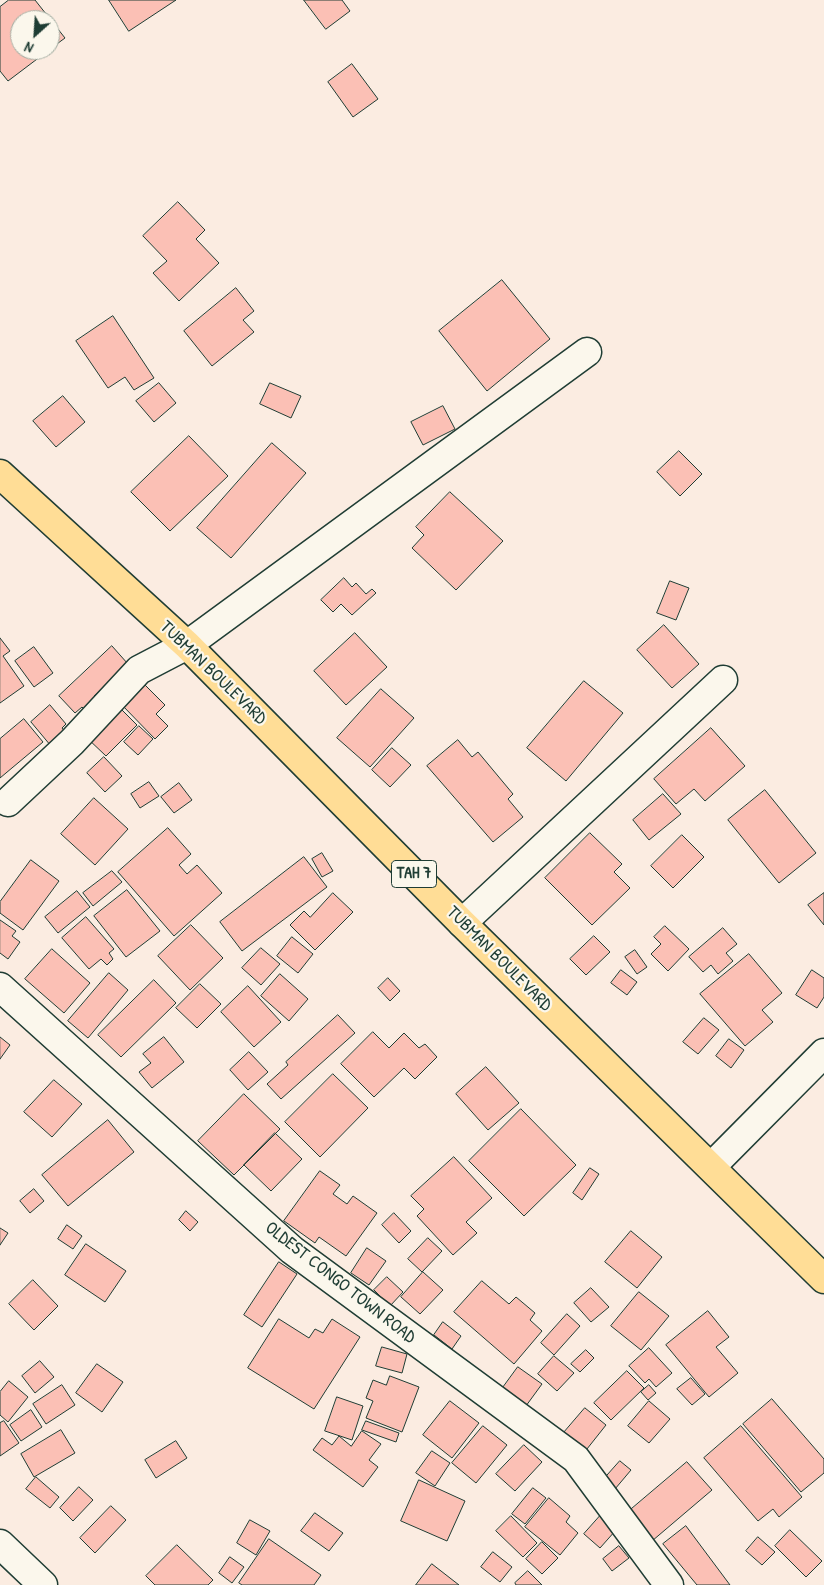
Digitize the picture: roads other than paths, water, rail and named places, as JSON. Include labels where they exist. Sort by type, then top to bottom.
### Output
[{"type":"highway","name":"TUBMAN BOULEVARD","points":[[0,474],[187,645],[462,923],[824,1279]]},
{"type":"street","points":[[8,802],[72,742],[139,670],[187,645],[587,352]]},
{"type":"street","points":[[462,923],[723,680]]},
{"type":"street","name":"OLDEST CONGO TOWN ROAD","points":[[0,987],[292,1250],[576,1459],[668,1585]]},
{"type":"street","points":[[711,1167],[824,1052]]},
{"type":"street","points":[[0,1544],[43,1585]]}]
